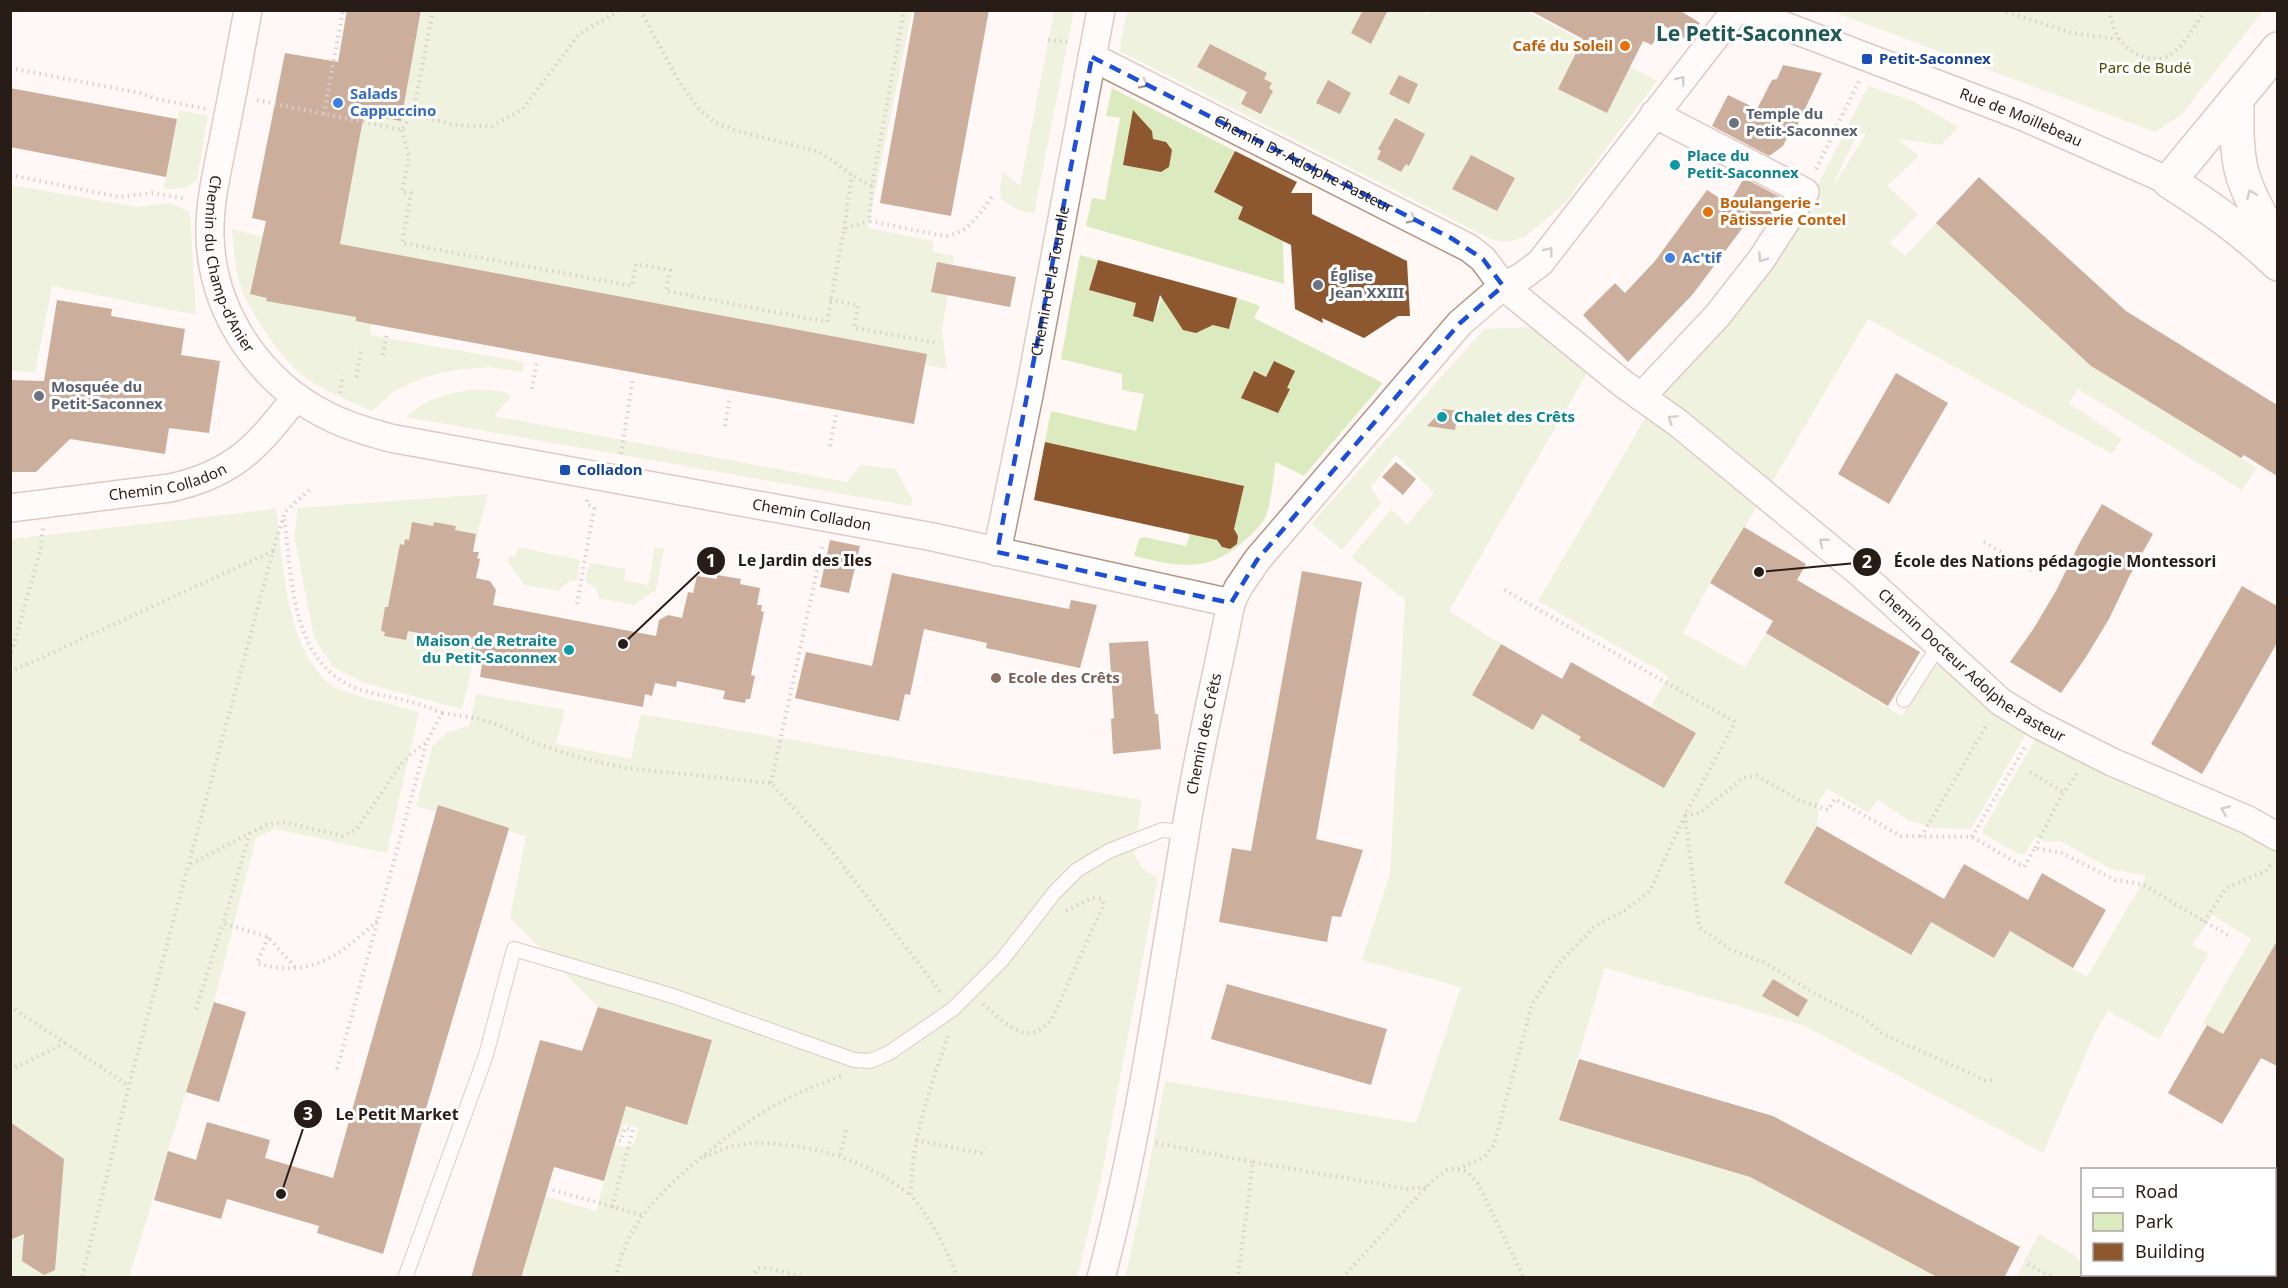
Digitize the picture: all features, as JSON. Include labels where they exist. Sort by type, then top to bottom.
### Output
[{"type":"street","name":"Chemin du Champ-d'Anier","points":[[248,10],[212,198],[210,237],[219,290],[233,324],[270,376],[296,398],[329,417],[352,428],[390,438]]},
{"type":"street","name":"Chemin de la Tourelle","points":[[997,552],[1030,390],[1101,10]]},
{"type":"street","points":[[1503,286],[1521,277],[1540,263],[1736,10]]},
{"type":"street","name":"Rue de Moillebeau","points":[[1743,10],[2024,117],[2169,180],[2254,240],[2277,264]]},
{"type":"street","points":[[2169,180],[2277,49]]},
{"type":"street","name":"Chemin Dr-Adolphe-Pasteur","points":[[1092,57],[1451,238],[1483,259],[1503,286]]},
{"type":"street","points":[[2237,99],[2237,146],[2241,171],[2252,199],[2277,246]]},
{"type":"street","points":[[1641,398],[1717,316],[1761,260],[1805,192],[1654,114]]},
{"type":"street","name":"Chemin Docteur Adolphe-Pasteur","points":[[1503,286],[1641,398],[1678,423],[1860,573],[2001,702],[2037,724],[2112,762],[2248,820],[2277,837]]},
{"type":"street","name":"Chemin des Crêts","points":[[1101,1278],[1150,1052],[1185,832],[1231,603],[1257,560],[1414,376],[1460,323],[1503,286]]},
{"type":"street","name":"Chemin Colladon","points":[[10,508],[170,488],[192,483],[242,458],[261,441],[296,398]]},
{"type":"street","name":"Chemin Colladon","points":[[390,438],[900,531],[1231,603]]},
{"type":"lane","points":[[1904,700],[1939,645]]},
{"type":"lane","points":[[405,1278],[486,1055],[514,949],[673,996],[854,1060],[870,1061],[889,1053],[957,1005],[1009,952],[1066,879],[1086,864],[1109,851],[1162,830],[1185,832]]},
{"type":"path","points":[[324,114],[343,10]]},
{"type":"path","points":[[433,10],[413,114],[402,130],[409,156],[402,192],[411,193],[402,243],[632,286],[636,264],[670,270],[666,291],[827,322],[852,175]]},
{"type":"path","points":[[413,114],[454,125],[492,126],[523,109],[579,34],[620,10]]},
{"type":"path","points":[[640,10],[680,83],[698,108],[714,122],[734,130],[820,152],[872,186]]},
{"type":"path","points":[[869,221],[872,186],[904,10]]},
{"type":"path","points":[[2001,10],[2072,33],[2119,39]]},
{"type":"path","points":[[2109,10],[2119,39],[2139,56],[2148,59],[2160,58],[2173,53],[2205,10]]},
{"type":"path","points":[[1048,40],[1067,42]]},
{"type":"path","points":[[10,68],[140,93],[212,111]]},
{"type":"path","points":[[1805,192],[1861,78]]},
{"type":"path","points":[[249,98],[402,130]]},
{"type":"path","points":[[10,175],[119,197],[153,193],[195,201]]},
{"type":"path","points":[[844,229],[869,221],[945,236],[957,234],[968,228],[992,197]]},
{"type":"path","points":[[830,300],[858,305],[854,328],[939,343]]},
{"type":"path","points":[[383,355],[387,333]]},
{"type":"path","points":[[356,377],[361,352]]},
{"type":"path","points":[[532,389],[537,361]]},
{"type":"path","points":[[339,396],[343,375]]},
{"type":"path","points":[[621,454],[633,378]]},
{"type":"path","points":[[724,426],[730,396]]},
{"type":"path","points":[[830,446],[836,415]]},
{"type":"path","points":[[82,1278],[129,1086],[273,551],[285,512],[309,490]]},
{"type":"path","points":[[577,604],[594,508],[587,504],[588,493]]},
{"type":"path","points":[[284,517],[300,618],[309,644],[326,671],[338,680],[358,689],[413,702],[442,713],[480,719],[501,726],[540,745],[606,764],[771,783],[827,845],[957,1005],[924,1106],[916,1140],[911,1195]]},
{"type":"path","points":[[10,658],[40,552],[43,528]]},
{"type":"path","points":[[771,783],[824,536]]},
{"type":"path","points":[[1984,542],[2033,571]]},
{"type":"path","points":[[10,672],[273,551]]},
{"type":"path","points":[[1342,1278],[1426,1187],[1447,1170],[1458,1169],[1484,1157],[1494,1145],[1532,1004],[1559,963],[1596,925],[1625,910],[1650,891],[1685,815],[1736,722],[1501,588]]},
{"type":"path","points":[[1921,837],[2001,702]]},
{"type":"path","points":[[338,1069],[426,743],[442,713]]},
{"type":"path","points":[[1972,837],[2037,724]]},
{"type":"path","points":[[190,865],[250,833],[277,822],[342,836],[352,832],[360,826],[402,763],[426,743]]},
{"type":"path","points":[[1685,815],[1700,813],[1743,778],[1756,776],[1799,800],[1828,810],[1835,799],[1901,836],[1972,837],[2024,867],[2036,848],[2059,800],[2079,771],[2086,749]]},
{"type":"path","points":[[2030,772],[2065,793]]},
{"type":"path","points":[[1685,815],[1699,927],[1730,949],[1767,964],[1817,995],[1864,1018],[1883,1034],[1985,1080],[1995,1080]]},
{"type":"path","points":[[196,1009],[250,833]]},
{"type":"path","points":[[2036,848],[2062,853],[2115,880],[2142,884],[2229,936]]},
{"type":"path","points":[[2204,922],[2226,888],[2266,871],[2277,854]]},
{"type":"path","points":[[985,1006],[1003,1022],[1020,1032],[1034,1031],[1046,1026],[1052,1019],[1104,904],[1102,899],[1096,897],[1051,918],[1033,920]]},
{"type":"path","points":[[268,937],[257,963],[270,968],[296,968],[328,960],[348,948],[380,918]]},
{"type":"path","points":[[223,923],[268,937],[296,968]]},
{"type":"path","points":[[10,1006],[129,1086]]},
{"type":"path","points":[[10,1070],[65,1043]]},
{"type":"path","points":[[616,1278],[627,1240],[642,1215],[669,1183],[751,1118],[774,1104],[854,1071],[870,1061]]},
{"type":"path","points":[[840,1155],[847,1127]]},
{"type":"path","points":[[612,1207],[633,1130],[625,1128],[621,1141],[617,1140]]},
{"type":"path","points":[[916,1140],[981,1153],[985,1148]]},
{"type":"path","points":[[1150,1142],[1407,1189],[1426,1187]]},
{"type":"path","points":[[700,1158],[739,1145],[768,1143],[806,1147],[840,1155],[887,1178],[911,1195],[946,1247],[957,1278]]},
{"type":"path","points":[[1238,1278],[1253,1162]]},
{"type":"path","points":[[1458,1169],[1470,1175],[1478,1184],[1524,1278]]},
{"type":"path","points":[[553,1190],[642,1215]]},
{"type":"path","points":[[2028,1264],[2054,1278]]},
{"type":"path","points":[[752,1278],[758,1268],[768,1268],[806,1278]]},
{"type":"highlighted area","points":[[1092,57],[1451,238],[1483,259],[1503,286],[1460,323],[1414,376],[1257,560],[1231,603],[997,552]]},
{"type":"green space","points":[[1419,10],[1428,15],[1430,10],[1526,11],[1657,81],[1565,203],[1525,237],[1507,242],[1493,240],[1119,51],[1127,11]]},
{"type":"green space","points":[[421,11],[912,11],[868,228],[934,241],[933,252],[954,256],[942,330],[947,369],[668,316],[366,268],[356,321],[371,324],[370,335],[524,362],[522,372],[490,367],[454,370],[423,378],[394,391],[372,411],[311,382],[281,353],[247,302],[238,278],[232,229],[263,237],[250,294],[267,298],[266,301],[336,251],[342,234],[364,114],[401,121]]},
{"type":"green space","points":[[1054,11],[1074,11],[1034,214],[1018,210],[1001,199],[1000,188],[1003,172],[1020,186]]},
{"type":"green space","name":"Parc de Budé","points":[[1831,11],[2263,11],[2182,114],[2155,132]]},
{"type":"green space","points":[[1868,86],[1913,101],[1959,127],[1941,145],[1898,139],[1919,156],[1887,186],[1918,214],[1890,243],[1905,256],[1936,223],[2091,366],[2257,468],[2242,490],[2078,389],[2069,403],[2122,439],[2112,454],[1868,319],[1710,583],[1683,633],[1745,667],[1766,633],[1902,716],[1930,668],[1944,663],[2027,732],[1971,829],[1935,828],[1909,821],[1878,800],[1868,813],[1828,789],[1819,801],[1817,826],[1784,883],[1910,955],[1931,922],[1994,958],[2010,931],[2087,977],[2146,876],[2111,869],[2060,841],[2046,842],[2035,837],[2025,854],[2019,854],[1983,834],[1983,829],[2036,738],[2235,825],[2277,850],[2277,941],[2223,1034],[2203,1023],[2251,939],[2212,915],[2192,945],[2209,954],[2159,1039],[2108,1011],[2095,1033],[2043,1153],[1803,1025],[1605,968],[1559,1120],[1750,1177],[1939,1277],[1125,1278],[1165,1081],[1416,1123],[1461,987],[1362,960],[1390,874],[1405,600],[1351,557],[1391,510],[1408,524],[1434,493],[1396,455],[1371,487],[1381,503],[1342,550],[1311,524],[1484,329],[1538,327],[1590,368],[1449,611],[1501,644],[1472,695],[1533,730],[1542,714],[1581,737],[1580,740],[1664,788],[1696,733],[1651,707],[1668,677],[1538,601],[1664,386],[1813,194]],"holes":[[[1858,132],[1866,134],[1835,183],[1834,183]]]},
{"type":"green space","points":[[1112,88],[1235,151],[1214,192],[1243,207],[1239,219],[1283,241],[1284,284],[1086,226],[1092,198],[1105,200],[1120,118],[1106,116]]},
{"type":"green space","points":[[179,110],[208,116],[197,181],[185,188],[164,189]]},
{"type":"green space","points":[[11,185],[137,207],[171,203],[190,212],[196,315],[52,286],[35,372],[11,371]]},
{"type":"green space","points":[[1080,255],[1098,260],[1089,290],[1158,309],[1162,297],[1174,300],[1178,282],[1192,286],[1228,329],[1237,298],[1260,306],[1254,318],[1383,383],[1304,476],[1276,462],[1269,506],[1263,521],[1243,542],[1217,559],[1191,565],[1164,563],[1134,556],[1139,539],[1144,537],[1186,546],[1190,534],[1217,540],[1222,547],[1229,549],[1236,544],[1238,536],[1234,529],[1243,486],[1045,442],[1051,411],[1136,431],[1144,394],[1122,390],[1122,374],[1061,359]]},
{"type":"green space","points":[[475,389],[506,392],[511,397],[494,416],[847,482],[860,465],[896,469],[912,499],[911,506],[406,417],[438,397]]},
{"type":"green space","points":[[488,494],[473,551],[479,552],[477,558],[480,559],[461,641],[456,641],[455,646],[476,650],[462,709],[364,683],[333,667],[314,637],[294,535],[298,508]]},
{"type":"green space","points":[[276,509],[285,579],[295,628],[304,650],[316,669],[331,685],[337,688],[419,712],[387,853],[275,829],[256,838],[214,1002],[129,1277],[11,1277],[11,539]]},
{"type":"green space","points":[[518,547],[580,560],[577,581],[566,583],[559,591],[524,585],[508,562],[510,556],[515,557]]},
{"type":"green space","points":[[655,547],[664,549],[656,590],[633,605],[598,598],[597,589],[585,581],[589,563],[626,569],[624,580],[648,585]]},
{"type":"green space","points":[[476,694],[565,710],[556,744],[631,759],[641,714],[1142,800],[1134,854],[1143,869],[1158,878],[1100,1184],[1077,1277],[521,1277],[545,1196],[596,1211],[615,1144],[625,1147],[634,1144],[638,1128],[624,1125],[620,1137],[617,1136],[626,1106],[687,1124],[712,1040],[598,1007],[510,918],[526,836],[416,806],[433,745],[448,732],[469,726]]},
{"type":"green space","points":[[2039,1234],[2076,1256],[2081,1263],[2081,1276],[2093,1277],[2016,1277]]},
{"type":"building","points":[[347,10],[421,10],[401,121],[364,114],[340,244],[927,354],[914,424],[371,324],[356,321],[356,317],[266,301],[267,298],[250,294],[266,221],[252,218],[285,53],[338,62]]},
{"type":"building","points":[[915,10],[989,10],[951,216],[880,203]]},
{"type":"building","points":[[1363,10],[1388,10],[1371,44],[1351,33]]},
{"type":"building","points":[[1529,10],[1679,10],[1700,23],[1687,40],[1663,25],[1652,45],[1643,41],[1607,113],[1558,89],[1583,39]]},
{"type":"building","points":[[1210,44],[1267,73],[1264,79],[1272,83],[1269,88],[1273,91],[1261,114],[1241,104],[1247,92],[1197,67]]},
{"type":"building","points":[[1783,65],[1822,73],[1796,128],[1792,127],[1783,146],[1769,156],[1712,126],[1728,95],[1757,109],[1772,80],[1777,79]]},
{"type":"building","points":[[1399,75],[1418,84],[1409,104],[1389,94]]},
{"type":"building","points":[[1328,80],[1351,93],[1340,114],[1316,103]]},
{"type":"building","points":[[10,88],[177,119],[166,177],[10,147]]},
{"type":"building","points":[[1133,110],[1152,131],[1153,139],[1166,142],[1172,150],[1169,167],[1161,172],[1123,165]]},
{"type":"building","points":[[1395,118],[1425,134],[1409,166],[1406,164],[1401,172],[1377,159],[1381,151],[1378,149]]},
{"type":"building","points":[[1235,151],[1297,182],[1291,193],[1312,193],[1312,214],[1407,261],[1410,316],[1398,316],[1364,338],[1322,318],[1323,323],[1295,309],[1291,245],[1238,219],[1243,207],[1214,192]]},
{"type":"building","points":[[1471,155],[1515,178],[1497,211],[1452,189]]},
{"type":"building","points":[[1979,177],[2126,311],[2277,405],[2277,476],[2244,455],[2241,458],[2091,366],[1936,223]]},
{"type":"building","points":[[1744,178],[1782,198],[1763,227],[1750,218],[1693,294],[1628,362],[1583,315],[1615,283],[1625,293],[1655,261],[1707,190],[1729,204]]},
{"type":"building","points":[[1098,260],[1237,298],[1229,329],[1213,325],[1196,333],[1183,330],[1160,295],[1153,322],[1133,316],[1136,303],[1089,290]]},
{"type":"building","points":[[937,262],[1016,277],[1010,307],[931,292]]},
{"type":"building","points":[[57,300],[112,309],[111,316],[185,329],[181,355],[220,361],[209,433],[169,428],[165,454],[70,439],[36,472],[10,472],[10,380],[44,381]]},
{"type":"building","points":[[1274,361],[1295,371],[1287,388],[1290,389],[1278,413],[1241,398],[1254,371],[1266,377]]},
{"type":"building","points":[[1896,373],[1948,403],[1889,504],[1838,474]]},
{"type":"building","name":"Chalet des Crêts","points":[[1443,409],[1458,411],[1455,430],[1427,426]]},
{"type":"building","points":[[1045,442],[1244,486],[1234,529],[1238,536],[1237,544],[1230,549],[1222,547],[1217,540],[1034,500]]},
{"type":"building","points":[[1396,462],[1416,479],[1403,495],[1382,477]]},
{"type":"building","points":[[2102,504],[2153,534],[2109,619],[2061,693],[2010,662],[2057,589]]},
{"type":"building","points":[[412,522],[433,526],[434,522],[456,526],[455,530],[476,534],[473,552],[479,552],[477,558],[480,559],[476,578],[490,581],[496,590],[493,605],[656,636],[659,620],[668,615],[682,618],[688,592],[693,593],[697,576],[717,579],[717,575],[741,579],[740,584],[760,588],[757,605],[762,605],[761,611],[764,612],[751,675],[755,676],[750,699],[746,699],[745,703],[723,699],[725,691],[677,681],[676,687],[655,683],[652,696],[645,694],[643,707],[480,677],[482,664],[474,663],[476,650],[455,646],[456,640],[408,631],[406,640],[384,636],[385,632],[381,631],[385,607],[388,607],[400,544],[404,545],[405,539],[409,540]]},
{"type":"building","points":[[1744,527],[1806,564],[1797,580],[1920,652],[1888,706],[1766,633],[1773,621],[1710,583]]},
{"type":"building","points":[[830,540],[860,546],[849,593],[820,587]]},
{"type":"building","points":[[1302,571],[1362,582],[1316,839],[1363,850],[1341,917],[1332,916],[1327,942],[1219,922],[1232,848],[1251,851]]},
{"type":"building","points":[[892,573],[1069,609],[1071,600],[1097,605],[1080,668],[986,648],[987,643],[924,629],[910,695],[905,694],[899,721],[795,698],[806,652],[872,666]]},
{"type":"building","points":[[2242,586],[2277,606],[2277,643],[2202,774],[2151,744]]},
{"type":"building","points":[[1148,641],[1161,749],[1113,754],[1111,719],[1114,718],[1109,643]]},
{"type":"building","points":[[1501,644],[1562,679],[1571,662],[1696,733],[1664,788],[1579,740],[1581,737],[1542,714],[1533,730],[1472,695]]},
{"type":"building","points":[[438,805],[509,828],[383,1254],[317,1233],[319,1226],[227,1199],[221,1219],[154,1200],[168,1151],[196,1160],[207,1122],[270,1140],[265,1158],[333,1178]]},
{"type":"building","points":[[1817,826],[1944,899],[1964,864],[2028,900],[2042,873],[2106,910],[2073,968],[2010,931],[1994,958],[1931,922],[1911,955],[1784,883]]},
{"type":"building","points":[[2277,941],[2277,1066],[2261,1058],[2222,1124],[2168,1093],[2207,1025],[2223,1034]]},
{"type":"building","points":[[1773,979],[1808,1000],[1798,1017],[1762,996]]},
{"type":"building","points":[[1227,984],[1387,1029],[1371,1085],[1211,1039]]},
{"type":"building","points":[[214,1002],[246,1012],[219,1102],[186,1092]]},
{"type":"building","points":[[598,1007],[712,1040],[687,1125],[626,1106],[604,1181],[554,1167],[521,1278],[471,1278],[540,1040],[582,1051]]},
{"type":"building","points":[[1579,1059],[1773,1116],[2020,1247],[2004,1278],[1939,1278],[1750,1177],[1559,1120]]},
{"type":"building","points":[[10,1122],[64,1159],[55,1270],[44,1275],[22,1261],[24,1234],[10,1240]]},
{"type":"place","name":"Café du Soleil","points":[[1625,46]]},
{"type":"place","name":"Petit-Saconnex","points":[[1867,59]]},
{"type":"place","name":"Salads Cappuccino","points":[[338,103]]},
{"type":"place","name":"Temple du Petit-Saconnex","points":[[1734,123]]},
{"type":"place","name":"Place du Petit-Saconnex","points":[[1675,165]]},
{"type":"place","name":"Boulangerie - Pâtisserie Contel","points":[[1708,212]]},
{"type":"place","name":"Ac'tif","points":[[1670,258]]},
{"type":"place","name":"Église Jean XXIII","points":[[1318,285]]},
{"type":"place","name":"Mosquée du Petit-Saconnex","points":[[39,396]]},
{"type":"place","name":"Chalet des Crêts","points":[[1442,417]]},
{"type":"place","name":"Colladon","points":[[565,470]]},
{"type":"place","name":"École des Nations pédagogie Montessori","points":[[1759,572]]},
{"type":"place","name":"Le Jardin des Iles","points":[[623,644]]},
{"type":"place","name":"Maison de Retraite du Petit-Saconnex","points":[[569,650]]},
{"type":"place","name":"Ecole des Crêts","points":[[996,678]]},
{"type":"place","name":"Le Petit Market","points":[[281,1194]]},
{"type":"district","name":"Le Petit-Saconnex","points":[[1749,34]]}]
